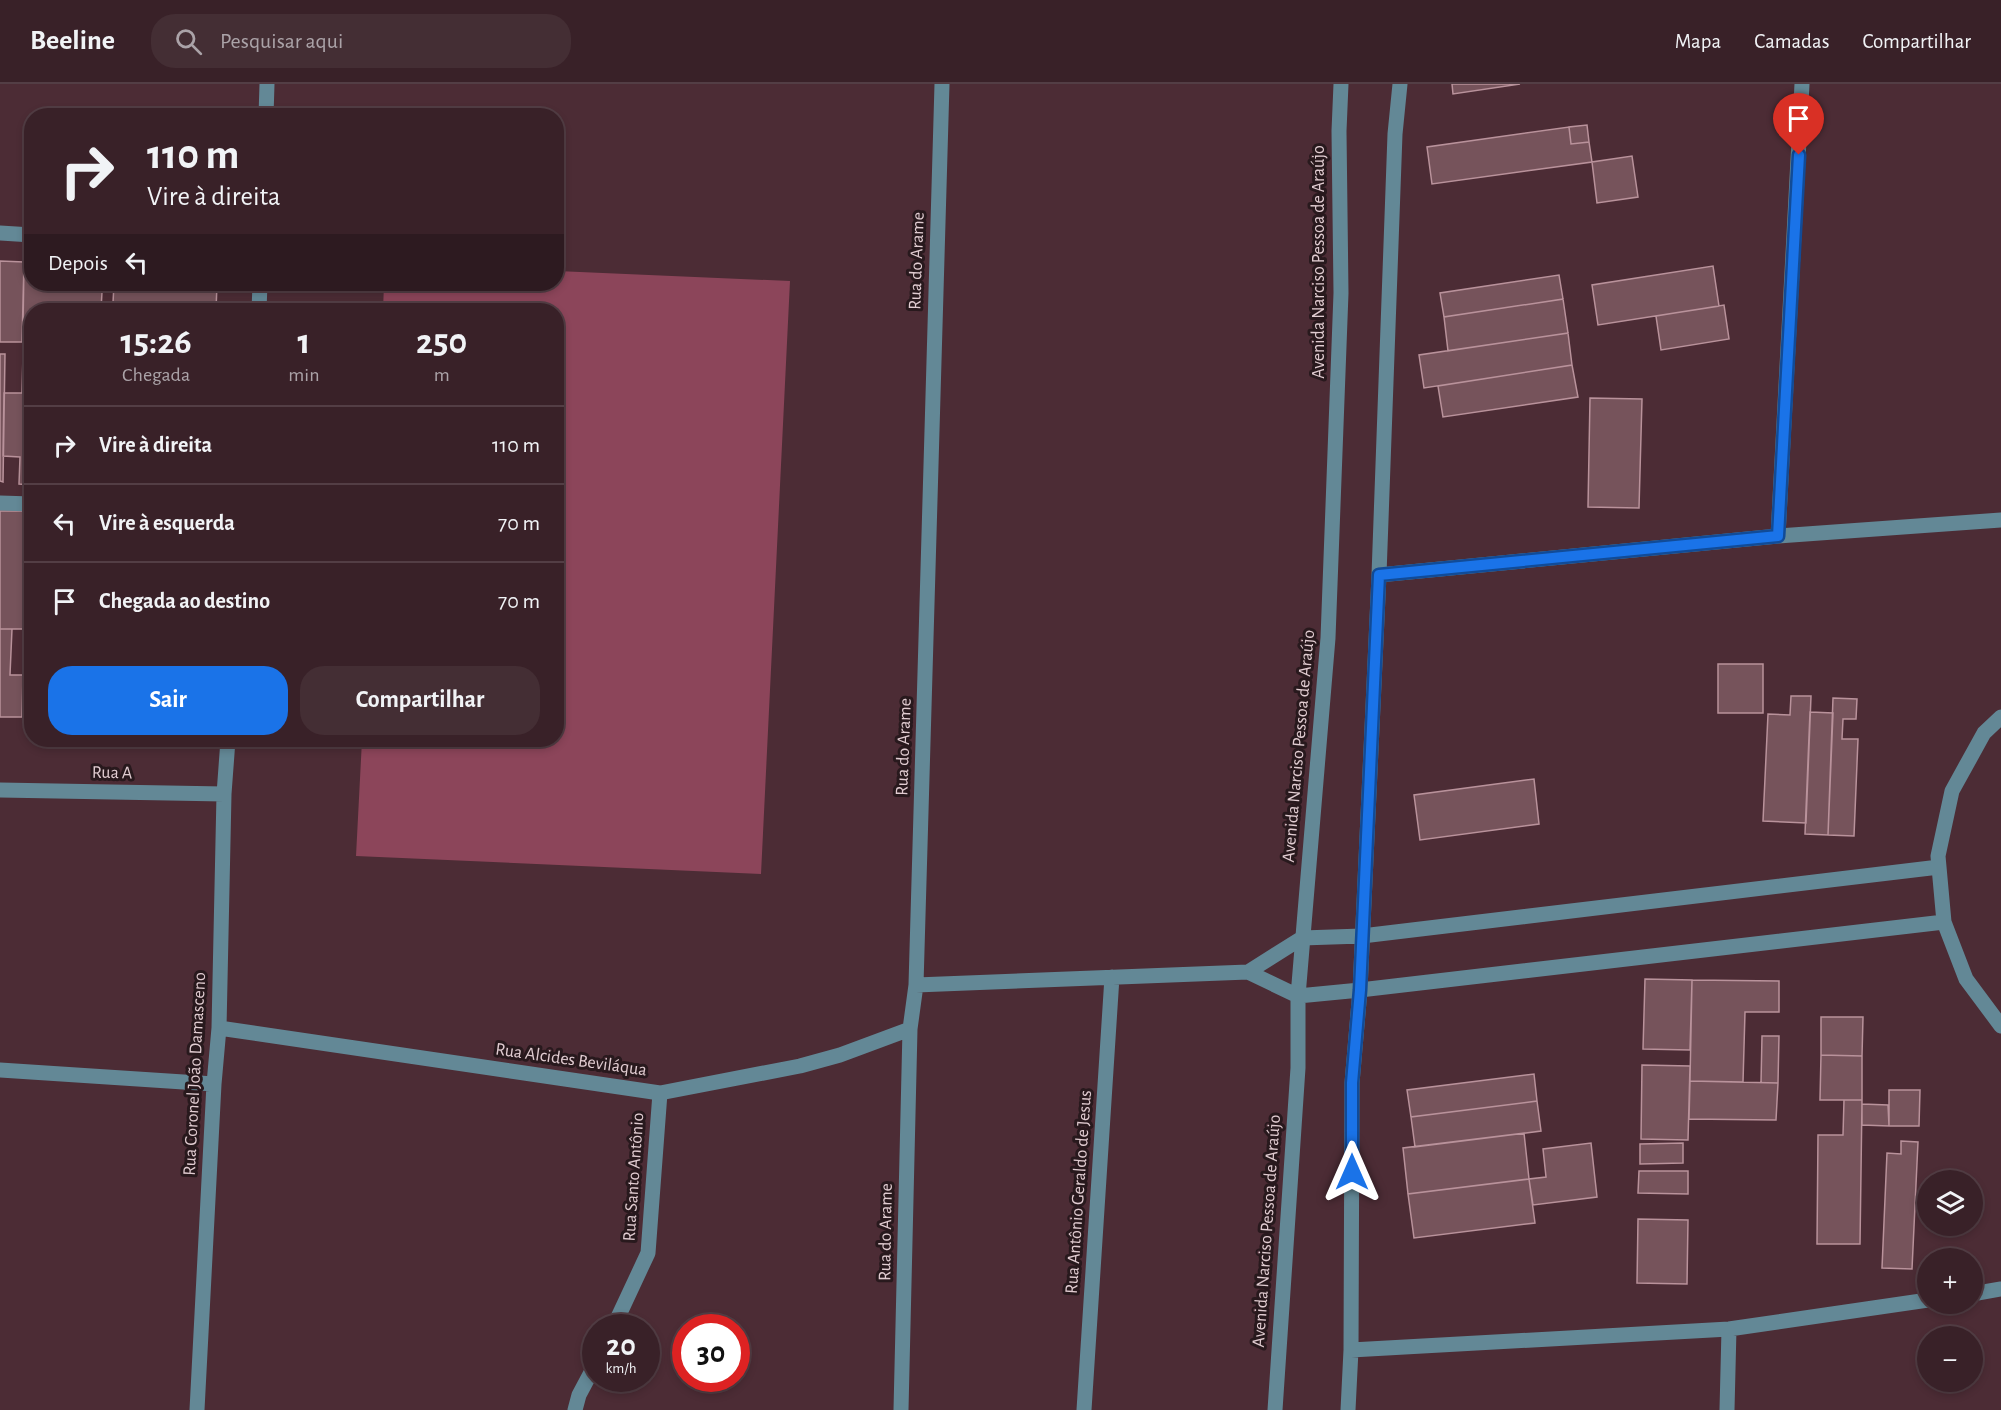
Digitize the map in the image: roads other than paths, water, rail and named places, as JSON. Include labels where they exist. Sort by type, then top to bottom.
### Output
[{"type":"street","points":[[266,108],[267,84]]},
{"type":"street","name":"Rua do Arame","points":[[902,1410],[910,1029],[916,985],[942,84]]},
{"type":"street","name":"Avenida Narciso Pessoa de Araújo","points":[[1275,1410],[1298,1068],[1298,996],[1328,638],[1341,293],[1339,131],[1341,84]]},
{"type":"street","points":[[1348,1410],[1351,1350],[1352,1083],[1360,990],[1379,575],[1395,134],[1400,84]]},
{"type":"street","points":[[1778,536],[1803,84]]},
{"type":"street","points":[[0,234],[24,235]]},
{"type":"street","points":[[0,503],[24,504]]},
{"type":"street","points":[[1379,575],[1778,536],[2001,520]]},
{"type":"street","points":[[2001,717],[1984,734],[1952,791],[1938,856],[1944,922],[1966,979],[2001,1026]]},
{"type":"street","name":"Rua Coronel João Damasceno","points":[[198,1410],[214,1084],[219,1028],[224,794],[227,747]]},
{"type":"street","name":"Rua A","points":[[0,790],[224,794]]},
{"type":"street","points":[[1248,972],[1302,938],[1362,936],[1939,867]]},
{"type":"street","points":[[916,985],[1248,972],[1298,996],[1944,922]]},
{"type":"street","name":"Rua Antônio Geraldo de Jesus","points":[[1084,1410],[1112,977]]},
{"type":"street","name":"Rua Alcides Beviláqua","points":[[219,1028],[660,1093],[800,1066],[840,1055],[910,1029]]},
{"type":"street","points":[[0,1070],[214,1084]]},
{"type":"street","name":"Rua Santo Antônio","points":[[620,1314],[648,1253],[660,1093]]},
{"type":"street","points":[[1983,1292],[2001,1289]]},
{"type":"street","points":[[1351,1350],[1729,1329],[1917,1302]]},
{"type":"street","points":[[1727,1410],[1729,1329]]},
{"type":"street","points":[[575,1410],[582,1389]]}]
